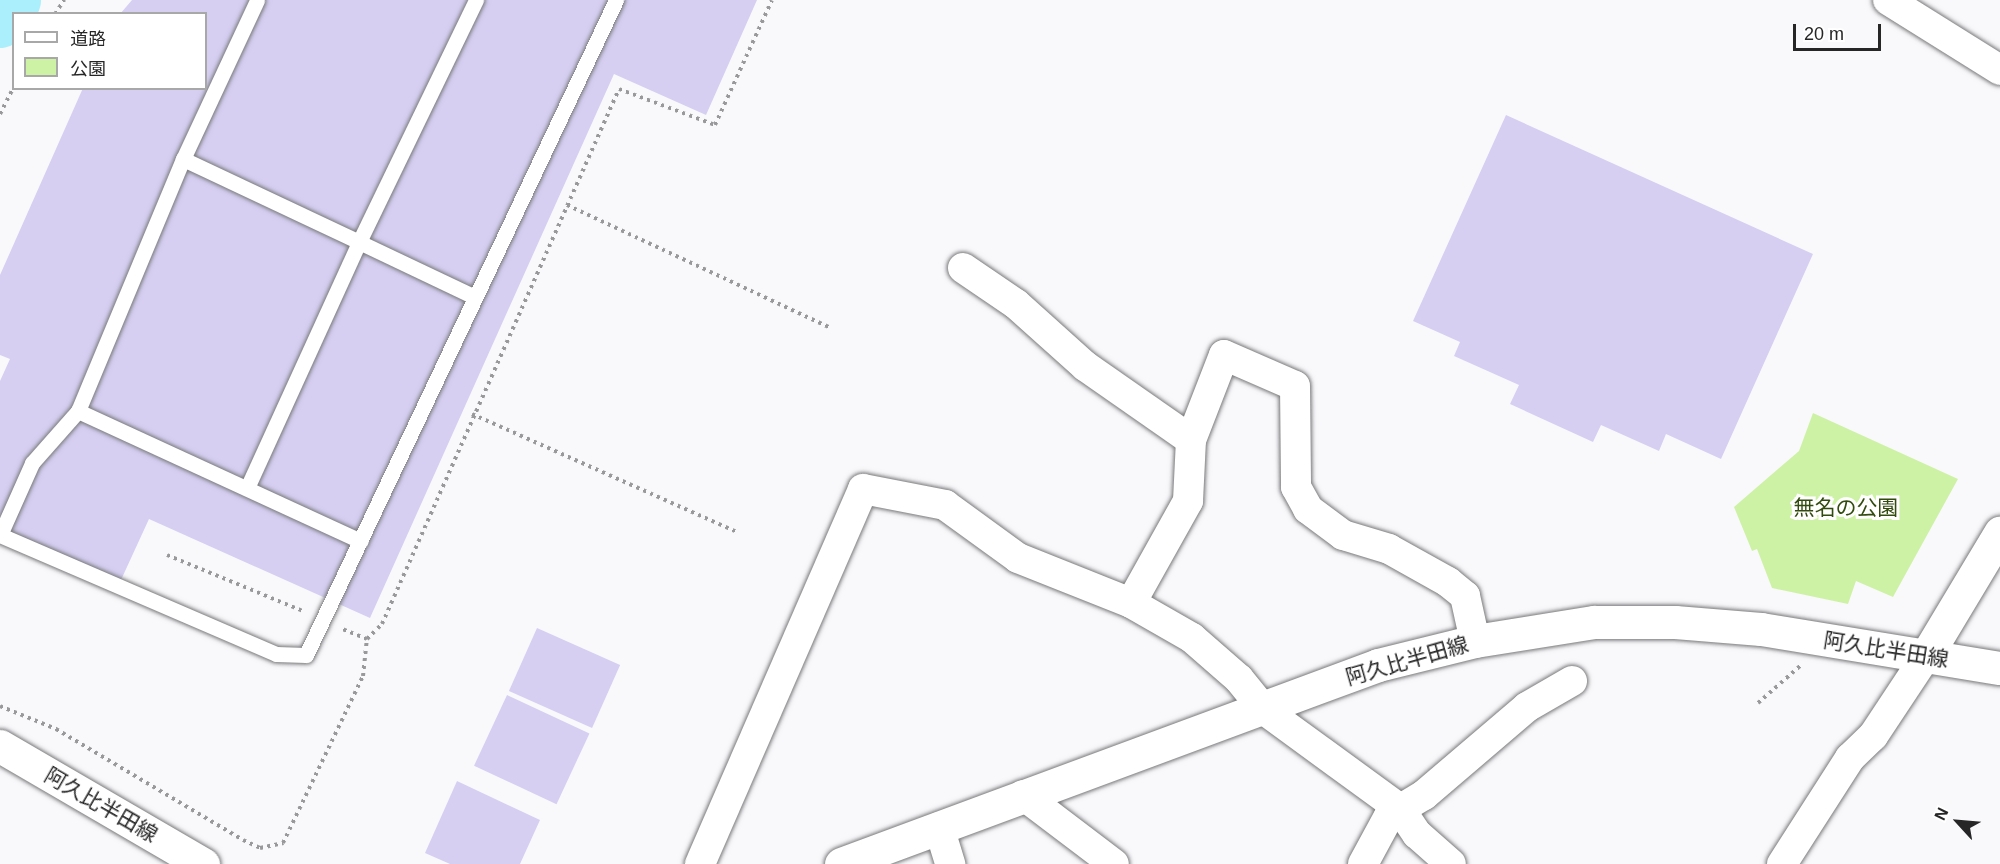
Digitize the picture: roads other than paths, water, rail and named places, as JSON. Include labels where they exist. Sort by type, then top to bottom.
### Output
[{"type":"main road","points":[[1926,656],[2000,533]]},
{"type":"main road","name":"阿久比半田線","points":[[841,864],[1378,665],[1475,641],[1594,622],[1674,622],[1761,629],[2000,669]]},
{"type":"main road","name":"阿久比半田線","points":[[0,746],[203,864]]},
{"type":"street","points":[[1888,0],[2000,70]]},
{"type":"street","points":[[963,268],[1016,304],[1085,366],[1191,440]]},
{"type":"street","points":[[1131,603],[1188,501],[1191,440],[1224,355],[1295,386],[1296,487],[1301,500],[1343,535],[1389,549],[1448,582],[1466,596],[1475,641]]},
{"type":"street","points":[[700,864],[863,489],[945,505],[1018,558],[1131,603],[1192,638],[1239,680],[1263,709],[1400,809],[1417,834],[1451,864]]},
{"type":"street","points":[[1782,864],[1850,758],[1874,736],[1926,656]]},
{"type":"street","points":[[1363,864],[1389,816],[1527,707],[1572,681]]},
{"type":"street","points":[[1023,795],[1114,864]]},
{"type":"street","points":[[939,827],[950,864]]},
{"type":"lane","points":[[258,0],[183,159],[78,411],[32,464],[0,535],[276,654],[306,655],[616,0]]},
{"type":"lane","points":[[247,488],[359,242],[477,0]]},
{"type":"lane","points":[[183,159],[475,297]]},
{"type":"lane","points":[[78,411],[360,540]]},
{"type":"waterway","points":[[0,21],[14,0]]},
{"type":"park label","name":"無名の公園","points":[[1846,508]]}]
